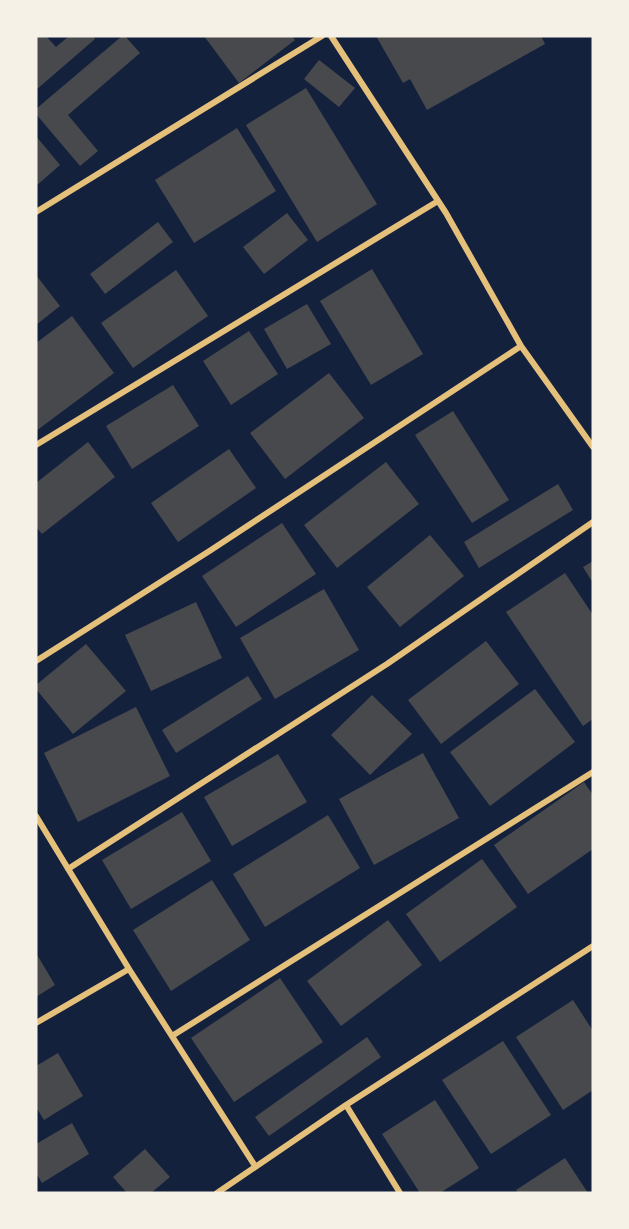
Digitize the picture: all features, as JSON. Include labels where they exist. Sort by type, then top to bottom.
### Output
[{"type":"street","points":[[36,212],[322,36]]},
{"type":"street","points":[[331,36],[438,201],[521,346],[593,447]]},
{"type":"street","points":[[36,445],[438,201]]},
{"type":"street","points":[[36,661],[211,550],[521,346]]},
{"type":"street","points":[[68,869],[387,664],[593,522]]},
{"type":"street","points":[[172,1036],[593,772]]},
{"type":"street","points":[[36,816],[129,969],[255,1166]]},
{"type":"street","points":[[217,1193],[346,1105],[593,946]]},
{"type":"street","points":[[36,1023],[129,969]]},
{"type":"street","points":[[346,1105],[400,1193]]},
{"type":"building","points":[[36,36],[46,36],[56,47],[69,36],[93,36],[95,39],[36,90]]},
{"type":"building","points":[[122,36],[125,36],[140,53],[68,115],[98,151],[80,166],[36,114],[36,109]]},
{"type":"building","points":[[204,36],[292,36],[295,40],[239,83]]},
{"type":"building","points":[[376,36],[541,36],[545,44],[427,110],[410,79],[403,83]]},
{"type":"building","points":[[319,60],[355,88],[339,107],[304,79]]},
{"type":"building","points":[[306,88],[377,204],[317,242],[246,125]]},
{"type":"building","points":[[237,128],[276,191],[194,243],[155,180]]},
{"type":"building","points":[[36,136],[60,165],[36,186]]},
{"type":"building","points":[[287,213],[308,240],[264,274],[243,247]]},
{"type":"building","points":[[158,222],[173,242],[105,294],[90,274]]},
{"type":"building","points":[[372,269],[423,354],[371,385],[320,301]]},
{"type":"building","points":[[176,270],[208,316],[133,368],[101,323]]},
{"type":"building","points":[[36,275],[60,306],[36,325]]},
{"type":"building","points":[[307,304],[331,344],[287,369],[264,329]]},
{"type":"building","points":[[72,316],[114,373],[36,431],[36,343]]},
{"type":"building","points":[[249,331],[278,374],[231,405],[203,361]]},
{"type":"building","points":[[329,373],[364,418],[285,479],[250,433]]},
{"type":"building","points":[[173,385],[199,426],[132,469],[106,426]]},
{"type":"building","points":[[453,411],[509,500],[472,523],[415,435]]},
{"type":"building","points":[[88,442],[115,477],[42,534],[36,527],[36,483]]},
{"type":"building","points":[[229,449],[256,488],[178,542],[151,503]]},
{"type":"building","points":[[386,462],[419,504],[337,568],[304,525]]},
{"type":"building","points":[[558,484],[573,510],[479,568],[464,542]]},
{"type":"building","points":[[282,523],[316,574],[236,627],[202,576]]},
{"type":"building","points":[[430,535],[464,576],[400,627],[367,587]]},
{"type":"building","points":[[593,561],[593,583],[583,567]]},
{"type":"building","points":[[565,573],[593,615],[593,719],[583,726],[506,612]]},
{"type":"building","points":[[324,589],[359,650],[275,699],[240,638]]},
{"type":"building","points":[[196,602],[222,658],[151,691],[125,635]]},
{"type":"building","points":[[486,641],[519,684],[441,744],[408,700]]},
{"type":"building","points":[[86,644],[126,691],[73,734],[36,689],[36,685]]},
{"type":"building","points":[[248,676],[262,699],[176,753],[162,730]]},
{"type":"building","points":[[535,689],[575,742],[490,806],[450,752]]},
{"type":"building","points":[[372,695],[412,734],[370,775],[331,735]]},
{"type":"building","points":[[136,707],[170,776],[78,822],[44,753]]},
{"type":"building","points":[[423,753],[459,818],[374,865],[339,799]]},
{"type":"building","points":[[278,754],[307,802],[232,846],[204,797]]},
{"type":"building","points":[[584,782],[593,795],[593,849],[528,894],[494,845]]},
{"type":"building","points":[[182,812],[211,861],[131,909],[102,860]]},
{"type":"building","points":[[328,815],[360,868],[265,927],[233,874]]},
{"type":"building","points":[[482,859],[517,907],[440,962],[406,914]]},
{"type":"building","points":[[212,880],[250,940],[171,991],[133,930]]},
{"type":"building","points":[[388,920],[422,965],[341,1026],[307,981]]},
{"type":"building","points":[[36,953],[55,985],[36,997]]},
{"type":"building","points":[[280,978],[323,1042],[234,1102],[191,1038]]},
{"type":"building","points":[[573,1000],[593,1031],[593,1090],[563,1110],[516,1037]]},
{"type":"building","points":[[367,1037],[381,1057],[269,1136],[255,1117]]},
{"type":"building","points":[[503,1041],[551,1115],[491,1154],[442,1080]]},
{"type":"building","points":[[58,1053],[83,1096],[44,1120],[36,1107],[36,1066]]},
{"type":"building","points":[[435,1100],[479,1168],[440,1193],[420,1193],[382,1134]]},
{"type":"building","points":[[72,1123],[89,1154],[42,1183],[36,1173],[36,1144]]},
{"type":"building","points":[[145,1149],[170,1177],[151,1193],[127,1193],[113,1177]]},
{"type":"building","points":[[565,1158],[588,1193],[518,1193],[516,1190]]}]
